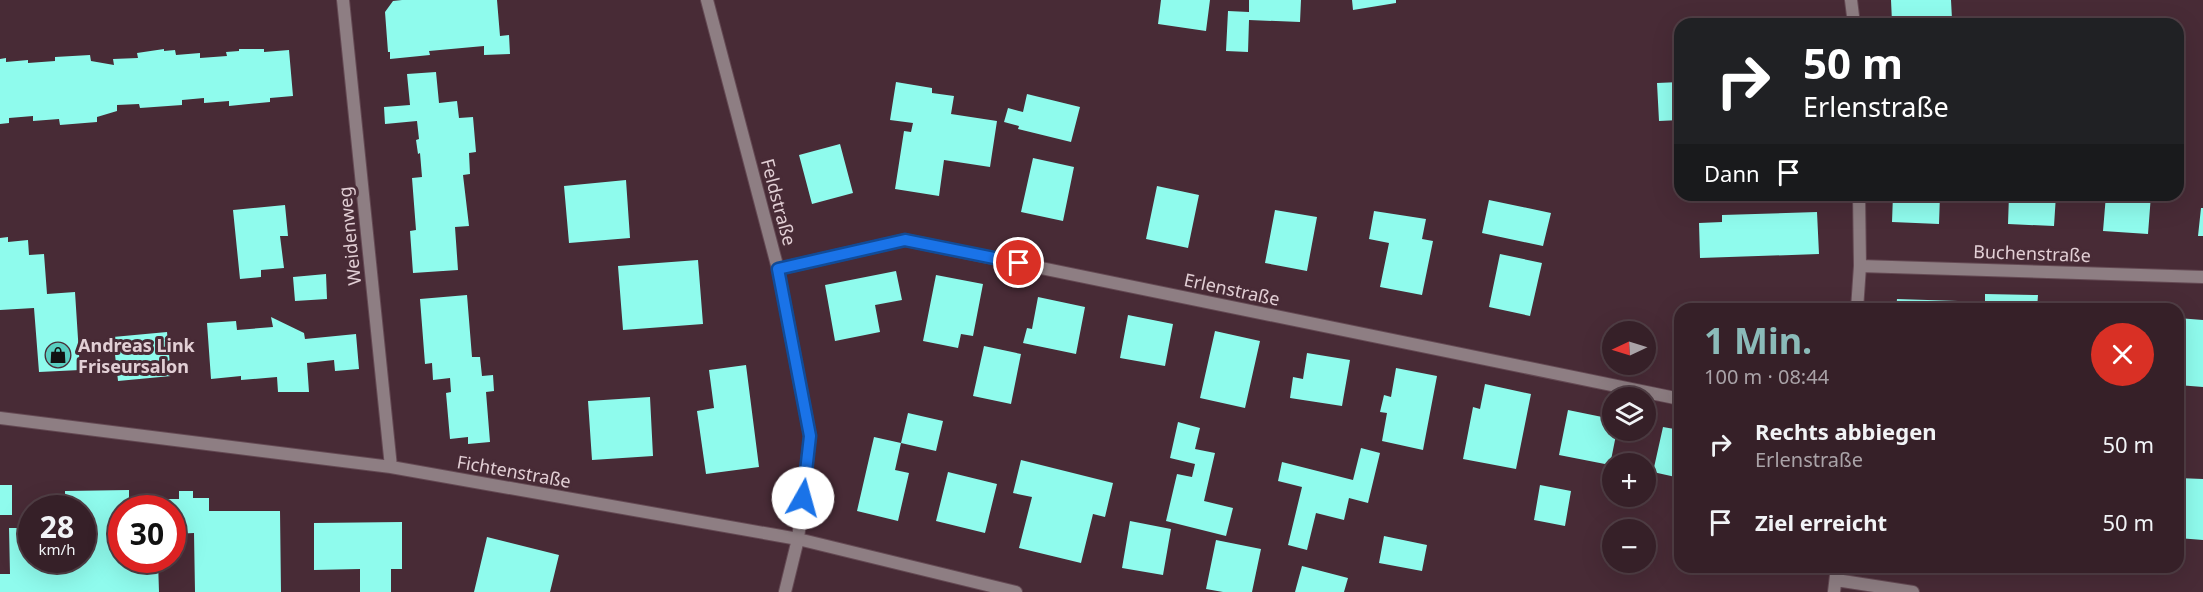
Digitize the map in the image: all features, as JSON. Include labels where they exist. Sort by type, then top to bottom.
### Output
[{"type":"street","name":"Weidenweg","points":[[343,0],[390,467]]},
{"type":"street","name":"Feldstraße","points":[[707,0],[778,269],[810,436],[798,539],[785,592]]},
{"type":"street","points":[[1851,0],[1853,18]]},
{"type":"street","points":[[1857,303],[1860,266],[1859,201]]},
{"type":"street","name":"Erlenstraße","points":[[778,269],[905,240],[1674,398]]},
{"type":"street","name":"Buchenstraße","points":[[1860,266],[2203,277]]},
{"type":"street","name":"Fichtenstraße","points":[[0,418],[390,467],[798,539],[1016,592]]},
{"type":"street","points":[[1835,586],[1913,592]]},
{"type":"building","points":[[497,0],[500,36],[509,35],[510,54],[484,55],[484,46],[429,51],[430,55],[390,59],[385,12],[393,1]]},
{"type":"building","points":[[1161,0],[1210,0],[1206,31],[1158,24]]},
{"type":"building","points":[[1249,0],[1301,0],[1300,22],[1249,20],[1248,52],[1226,51],[1228,11],[1249,12]]},
{"type":"building","points":[[1352,0],[1396,0],[1396,3],[1353,10]]},
{"type":"building","points":[[1891,0],[1951,0],[1952,18],[1892,18]]},
{"type":"building","points":[[1814,16],[1814,18],[1777,18]]},
{"type":"building","points":[[164,49],[164,51],[175,50],[176,55],[200,53],[200,58],[227,56],[226,52],[239,51],[239,49],[264,49],[264,52],[289,50],[293,96],[270,98],[270,102],[229,106],[229,101],[204,103],[204,98],[182,100],[182,105],[140,108],[139,104],[117,105],[117,111],[97,117],[97,122],[60,125],[59,119],[33,121],[33,116],[9,118],[9,123],[0,124],[0,59],[6,58],[6,62],[28,60],[28,63],[55,61],[55,57],[90,55],[91,61],[114,65],[113,59],[138,58],[137,53]]},
{"type":"building","points":[[436,72],[439,103],[457,101],[459,118],[473,117],[476,152],[469,153],[470,174],[463,175],[469,226],[455,227],[458,270],[413,273],[410,231],[416,230],[412,178],[422,177],[420,153],[418,154],[416,140],[419,139],[417,121],[385,124],[384,107],[410,105],[407,74]]},
{"type":"building","points":[[896,82],[932,88],[932,93],[954,96],[951,114],[997,121],[990,167],[944,160],[939,196],[895,189],[904,131],[911,132],[913,123],[890,120]]},
{"type":"building","points":[[1674,82],[1674,120],[1659,121],[1657,83]]},
{"type":"building","points":[[1027,94],[1080,107],[1071,142],[1018,129],[1019,126],[1004,122],[1008,108],[1023,112]]},
{"type":"building","points":[[840,144],[853,193],[812,204],[799,155]]},
{"type":"building","points":[[1033,158],[1074,167],[1063,221],[1021,212]]},
{"type":"building","points":[[626,180],[630,238],[569,243],[564,186]]},
{"type":"building","points":[[1157,186],[1199,195],[1188,248],[1146,239]]},
{"type":"building","points":[[1489,200],[1551,213],[1543,246],[1482,233]]},
{"type":"building","points":[[1893,201],[1940,201],[1939,224],[1892,222]]},
{"type":"building","points":[[2009,201],[2056,201],[2054,226],[2008,224]]},
{"type":"building","points":[[2106,201],[2151,201],[2148,234],[2103,231]]},
{"type":"building","points":[[285,205],[288,236],[280,236],[284,268],[261,270],[261,277],[240,279],[233,210]]},
{"type":"building","points":[[2201,208],[2203,208],[2203,236],[2198,236]]},
{"type":"building","points":[[1275,210],[1317,217],[1307,271],[1265,263]]},
{"type":"building","points":[[1374,211],[1426,219],[1422,239],[1433,241],[1422,295],[1380,287],[1389,243],[1369,239]]},
{"type":"building","points":[[1817,212],[1819,254],[1700,258],[1699,223],[1722,222],[1722,215]]},
{"type":"building","points":[[8,237],[8,242],[28,240],[29,255],[44,254],[47,294],[75,292],[80,370],[39,372],[34,308],[0,310],[0,238]]},
{"type":"building","points":[[1500,254],[1542,263],[1530,316],[1489,307]]},
{"type":"building","points":[[698,260],[703,324],[623,330],[618,266]]},
{"type":"building","points":[[896,271],[902,300],[875,305],[880,332],[835,341],[825,285]]},
{"type":"building","points":[[326,274],[327,299],[295,301],[293,277]]},
{"type":"building","points":[[936,275],[983,284],[973,336],[961,334],[958,348],[923,341]]},
{"type":"building","points":[[1985,294],[2038,295],[2037,303],[1985,303]]},
{"type":"building","points":[[467,295],[472,357],[480,357],[482,376],[493,375],[494,391],[486,392],[490,442],[468,444],[468,437],[450,439],[446,393],[451,392],[450,378],[433,380],[432,363],[425,364],[420,299]]},
{"type":"building","points":[[1038,297],[1085,307],[1076,354],[1023,343],[1027,328],[1032,329]]},
{"type":"building","points":[[1897,299],[1958,301],[1958,303],[1897,303]]},
{"type":"building","points":[[1128,315],[1173,324],[1165,366],[1120,358]]},
{"type":"building","points":[[271,317],[304,333],[305,339],[356,334],[359,369],[335,371],[334,360],[307,363],[309,392],[278,392],[277,377],[241,380],[241,376],[211,379],[207,323],[236,321],[237,330],[273,327]]},
{"type":"building","points":[[2184,318],[2203,320],[2203,387],[2184,385]]},
{"type":"building","points":[[1215,331],[1260,341],[1245,408],[1200,398]]},
{"type":"building","points":[[167,332],[171,376],[118,381],[113,337]]},
{"type":"building","points":[[984,346],[1021,354],[1011,404],[973,396]]},
{"type":"building","points":[[1307,353],[1350,360],[1342,406],[1290,398],[1293,377],[1303,379]]},
{"type":"building","points":[[746,365],[759,467],[706,474],[697,411],[714,408],[709,370]]},
{"type":"building","points":[[1396,368],[1437,376],[1423,450],[1382,441],[1387,413],[1380,412],[1384,395],[1391,397]]},
{"type":"building","points":[[1485,384],[1531,394],[1516,469],[1463,459],[1473,407],[1480,409]]},
{"type":"building","points":[[650,397],[653,456],[592,460],[588,401]]},
{"type":"building","points":[[1568,410],[1602,417],[1602,441],[1615,441],[1612,453],[1602,453],[1602,463],[1559,455]]},
{"type":"building","points":[[908,413],[943,421],[936,451],[901,443]]},
{"type":"building","points":[[1178,422],[1200,428],[1195,449],[1215,453],[1204,501],[1233,508],[1226,536],[1166,521],[1177,474],[1192,477],[1195,464],[1170,458]]},
{"type":"building","points":[[1663,427],[1674,429],[1674,477],[1656,473],[1656,458]]},
{"type":"building","points":[[874,437],[901,443],[895,470],[909,473],[898,521],[857,511]]},
{"type":"building","points":[[1361,448],[1380,453],[1368,503],[1349,498],[1344,520],[1316,513],[1307,550],[1288,545],[1302,487],[1278,481],[1282,462],[1353,480]]},
{"type":"building","points":[[1021,460],[1113,483],[1105,517],[1093,514],[1081,563],[1019,548],[1032,497],[1013,493]]},
{"type":"building","points":[[948,472],[997,484],[985,533],[936,521]]},
{"type":"building","points":[[2184,478],[2203,479],[2203,540],[2184,538]]},
{"type":"building","points":[[0,485],[12,485],[12,515],[0,515]]},
{"type":"building","points":[[1540,485],[1571,491],[1565,526],[1534,520]]},
{"type":"building","points":[[129,490],[129,495],[108,495],[108,573],[158,573],[159,592],[0,592],[0,574],[10,574],[9,528],[18,528],[18,573],[96,573],[96,495],[65,495],[65,491]]},
{"type":"building","points":[[179,491],[193,491],[193,498],[209,498],[209,511],[280,511],[281,592],[195,592],[194,533],[186,533],[186,495],[179,495]]},
{"type":"building","points":[[1130,521],[1171,529],[1163,575],[1122,568]]},
{"type":"building","points":[[402,522],[402,569],[391,569],[391,592],[360,592],[360,569],[314,570],[314,523]]},
{"type":"building","points":[[1384,536],[1427,545],[1422,571],[1379,563]]},
{"type":"building","points":[[487,537],[559,555],[550,592],[474,592]]},
{"type":"building","points":[[1216,540],[1261,549],[1252,592],[1223,592],[1206,589]]},
{"type":"building","points":[[1302,566],[1348,578],[1344,592],[1295,592]]},
{"type":"place","name":"Andreas Link Friseursalon","points":[[58,355]]},
{"type":"route","points":[[803,498],[810,436],[778,269],[905,240],[1019,263]]}]
